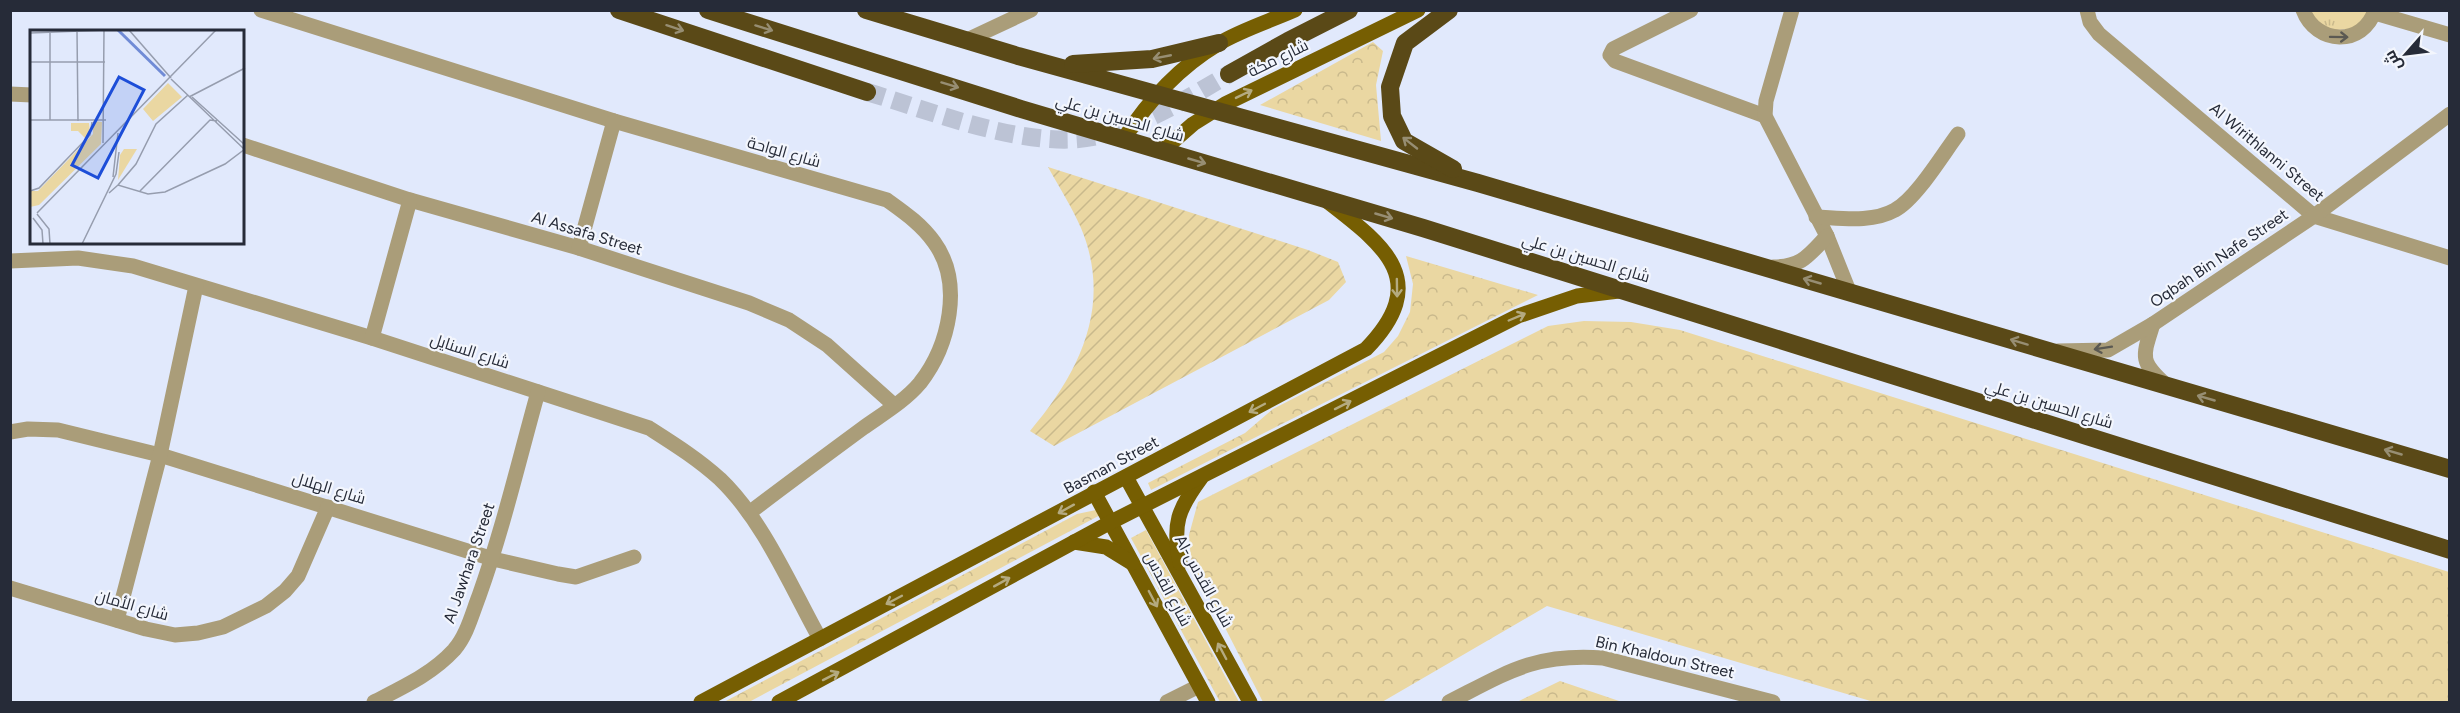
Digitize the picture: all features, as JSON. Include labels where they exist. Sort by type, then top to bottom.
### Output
[{"type":"highway","points":[[619,10],[867,92]]},
{"type":"highway","name":"شارع الحسين بن علي","points":[[708,10],[1123,140],[1323,198],[1625,291],[2450,550]]},
{"type":"highway","name":"شارع الحسين بن علي","points":[[866,10],[1049,64],[1478,183],[2450,469]]},
{"type":"highway","points":[[1229,74],[1288,40],[1349,10]]},
{"type":"highway","points":[[1449,10],[1405,42],[1392,77],[1392,116],[1404,141],[1478,183]]},
{"type":"highway","points":[[1049,64],[1129,62],[1219,43]]},
{"type":"main road","points":[[1123,140],[1156,94],[1186,66],[1219,43],[1295,10]]},
{"type":"main road","name":"شارع مكة","points":[[1162,151],[1193,124],[1215,110],[1418,10]]},
{"type":"main road","name":"Basman Street","points":[[700,702],[1366,349],[1388,325],[1394,311],[1398,292],[1391,260],[1381,245],[1323,198]]},
{"type":"main road","points":[[779,702],[1111,522],[1518,316],[1577,296],[1625,291]]},
{"type":"main road","points":[[1183,578],[1176,542],[1176,525],[1182,503],[1203,475]]},
{"type":"main road","name":"Al-شارع القدس","points":[[1126,477],[1250,702]]},
{"type":"main road","name":"شارع القدس","points":[[1094,492],[1208,702]]},
{"type":"main road","points":[[1074,542],[1106,547],[1135,566]]},
{"type":"street","name":"شارع الواحة","points":[[261,10],[614,122],[887,200],[915,220],[936,244],[948,274],[951,304],[944,334],[933,364],[918,385],[894,405],[749,513]]},
{"type":"street","points":[[967,40],[1031,10]]},
{"type":"street","points":[[1691,10],[1613,49],[1610,55],[1616,61],[1765,116]]},
{"type":"street","points":[[1792,10],[1766,101],[1765,116],[1827,236],[1849,291]]},
{"type":"street","points":[[2303,10],[2314,29],[2325,36],[2349,37],[2360,32],[2375,12],[2450,35]]},
{"type":"street","name":"Al Wirithlanni Street","points":[[2089,16],[2100,34],[2314,216],[2450,258]]},
{"type":"street","points":[[10,94],[30,95]]},
{"type":"street","name":"Oqbah Bin Nafe Street","points":[[2047,351],[2108,350],[2153,324],[2314,216],[2450,114]]},
{"type":"street","points":[[579,248],[614,122]]},
{"type":"street","points":[[1816,217],[1860,219],[1895,210],[1917,189],[1958,135]]},
{"type":"street","name":"Al Assafa Street","points":[[244,145],[410,200],[579,248],[749,303],[789,320],[826,345],[894,405]]},
{"type":"street","points":[[372,338],[410,200]]},
{"type":"street","points":[[1762,267],[1791,267],[1805,259],[1827,236]]},
{"type":"street","name":"شارع السنايل","points":[[10,261],[78,258],[133,266],[372,338],[649,428],[687,452],[720,480],[749,513],[820,639]]},
{"type":"street","points":[[117,620],[160,454],[196,286]]},
{"type":"street","points":[[2153,324],[2145,354],[2148,368],[2169,388]]},
{"type":"street","name":"Al Jawhara Street","points":[[374,702],[422,677],[456,647],[466,631],[492,559],[538,392]]},
{"type":"street","name":"شارع الهلال","points":[[10,432],[28,429],[58,430],[160,454],[492,559],[576,577],[634,557]]},
{"type":"street","name":"شارع الأمان","points":[[10,588],[175,635],[224,627],[266,606],[285,591],[298,576],[328,507]]},
{"type":"street","name":"Bin Khaldoun Street","points":[[1449,702],[1511,670],[1541,660],[1581,656],[1603,658],[1773,702]]},
{"type":"street","points":[[1167,702],[1199,686]]},
{"type":"green space","points":[[2308,11],[2371,11],[2358,28],[2327,31]]},
{"type":"green space","points":[[1373,42],[1383,51],[1376,85],[1381,141],[1260,105]]},
{"type":"green space","points":[[1048,167],[1308,250],[1338,262],[1346,282],[1329,300],[1054,446],[1030,431],[1064,385],[1077,361],[1092,311],[1094,284],[1090,256],[1081,228]]},
{"type":"green space","points":[[1406,256],[1538,295],[1151,490],[1148,483],[1245,433],[1273,409],[1384,352],[1398,336],[1410,312],[1413,284]]},
{"type":"green space","points":[[1584,321],[1631,322],[1680,330],[2449,572],[2449,702],[1874,702],[1547,606],[1382,702],[1263,702],[1191,561],[1189,535],[1198,502],[1548,326]]},
{"type":"green space","points":[[1096,510],[1104,513],[749,702],[724,702],[1077,514]]},
{"type":"green space","points":[[1146,530],[1239,702],[1220,702],[1131,538]]},
{"type":"green space","points":[[1560,681],[1622,702],[1517,702]]},
{"type":"tunnel","points":[[867,92],[982,127],[1043,139],[1072,139],[1098,136],[1133,125],[1229,74]]}]
